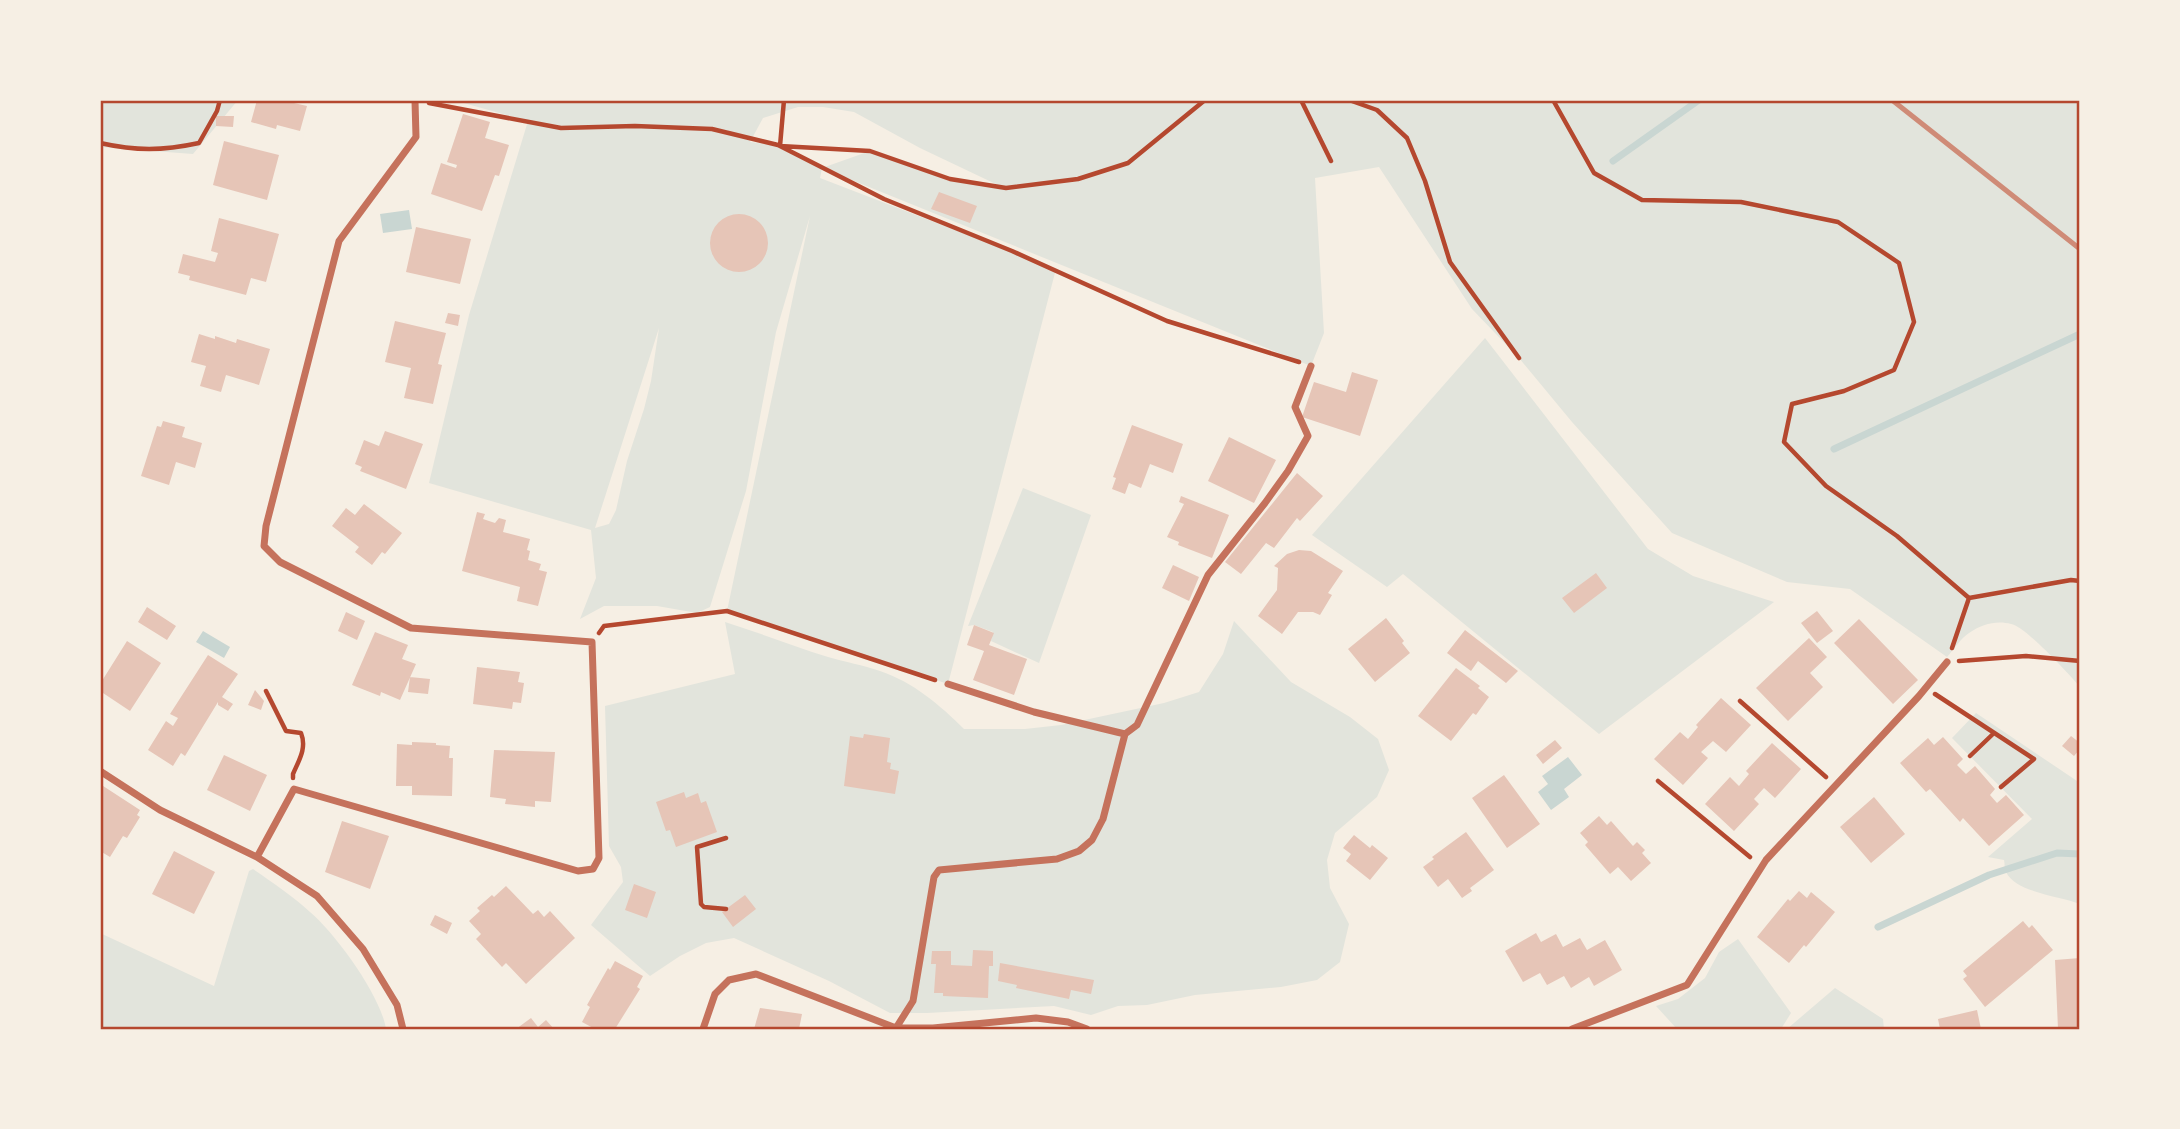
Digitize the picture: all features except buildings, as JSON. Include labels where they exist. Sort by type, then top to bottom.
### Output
[{"type":"street","points":[[257,857],[294,789],[578,871],[593,869],[599,858],[593,642],[411,628],[280,562],[264,546],[266,526],[339,241],[416,137],[415,100]]},
{"type":"street","points":[[896,1028],[913,1001],[934,877],[939,870],[1058,859],[1079,851],[1092,841],[1103,819],[1125,734],[1137,725],[1208,575],[1265,503],[1308,436],[1295,407],[1311,366]]},
{"type":"street","points":[[1572,1029],[1687,985],[1762,867],[1947,662]]},
{"type":"street","points":[[948,684],[1034,712],[1125,734]]},
{"type":"street","points":[[100,771],[160,810],[257,857],[317,897],[363,949],[397,1005],[403,1029]]},
{"type":"street","points":[[703,1029],[715,994],[729,980],[756,975],[896,1028],[933,1028],[1036,1018],[1068,1022],[1087,1029]]},
{"type":"path","points":[[100,143],[131,150],[174,149],[199,143],[217,111],[220,100]]},
{"type":"path","points":[[415,100],[561,128],[635,126],[712,130],[780,146],[870,151],[950,179],[1006,188],[1078,179],[1128,163],[1205,100]]},
{"type":"path","points":[[780,146],[784,100]]},
{"type":"path","points":[[1301,100],[1331,162]]},
{"type":"path","points":[[1349,100],[1377,110],[1407,138],[1425,181],[1450,262],[1519,358]]},
{"type":"path","points":[[1553,100],[1594,173],[1642,200],[1741,202],[1838,222],[1899,263],[1914,322],[1894,370],[1844,391],[1792,404],[1784,442],[1826,486],[1897,536],[1969,597],[2071,580],[2080,581]]},
{"type":"path","points":[[780,146],[884,199],[1023,255],[1167,321],[1311,366]]},
{"type":"path","points":[[1969,597],[1947,662],[2026,656],[2080,661]]},
{"type":"path","points":[[593,642],[604,626],[727,611],[948,684]]},
{"type":"path","points":[[1926,688],[2034,759],[2001,787]]},
{"type":"path","points":[[266,691],[286,731],[301,733],[303,738],[304,746],[293,774],[294,789]]},
{"type":"path","points":[[1740,701],[1835,785]]},
{"type":"path","points":[[1970,756],[1994,733]]},
{"type":"path","points":[[1657,781],[1762,867]]},
{"type":"path","points":[[726,838],[697,846],[701,904],[704,908],[726,909]]},
{"type":"shaded area","points":[[100,100],[238,100],[193,154],[100,147]]},
{"type":"shaded area","points":[[453,100],[2080,100],[2080,687],[2036,641],[2011,624],[1995,623],[1974,630],[1963,638],[1947,657],[1850,589],[1787,582],[1672,533],[1572,422],[1519,358],[1472,309],[1379,167],[1315,178],[1324,333],[1311,366],[822,168],[820,178],[1056,269],[948,684],[727,611],[810,216],[776,332],[746,491],[710,607],[697,613],[657,606],[604,606],[580,619],[596,578],[591,530],[429,483],[469,315],[528,121]],"holes":[[[798,107],[823,107],[854,112],[920,148],[1002,187],[950,179],[870,151],[822,168],[780,146],[750,142],[763,118]],[[659,328],[651,381],[627,461],[616,510],[609,524],[595,528]]]},
{"type":"shaded area","points":[[409,210],[412,229],[383,233],[380,214]]},
{"type":"shaded area","points":[[1485,338],[1648,549],[1693,576],[1774,602],[1599,734],[1403,574],[1387,587],[1312,535]]},
{"type":"shaded area","points":[[1023,488],[1091,515],[1039,663],[991,641],[993,632],[974,625],[968,626]]},
{"type":"shaded area","points":[[1234,621],[1291,682],[1350,717],[1378,739],[1389,770],[1377,797],[1335,833],[1327,860],[1330,888],[1349,924],[1340,962],[1317,980],[1281,987],[1195,995],[1147,1005],[1118,1006],[1091,1015],[1054,1006],[890,1013],[829,981],[734,938],[706,943],[650,976],[591,925],[623,882],[621,867],[609,846],[605,706],[735,674],[725,622],[904,681],[945,711],[964,729],[1025,729],[1061,725],[1164,703],[1199,692],[1223,654]]},
{"type":"shaded area","points":[[203,631],[230,647],[224,658],[196,642]]},
{"type":"shaded area","points":[[1976,713],[2080,783],[2080,904],[2019,885],[2006,872],[2004,860],[1988,857],[2032,819],[1952,738]]},
{"type":"shaded area","points":[[1568,757],[1582,775],[1564,789],[1569,797],[1551,810],[1538,792],[1548,784],[1542,776]]},
{"type":"shaded area","points":[[253,869],[297,900],[332,935],[367,983],[386,1029],[100,1029],[100,933],[214,986],[249,871]]},
{"type":"shaded area","points":[[1738,939],[1791,1013],[1781,1029],[1677,1029],[1656,1006],[1678,999],[1705,978],[1719,952]]},
{"type":"shaded area","points":[[1835,988],[1883,1019],[1884,1029],[1787,1029]]},
{"type":"waterway","points":[[1613,161],[1699,100]]},
{"type":"waterway","points":[[1834,449],[2080,334]]},
{"type":"waterway","points":[[1878,927],[1989,875],[2057,853],[2080,854]]},
{"type":"railway","points":[[1892,100],[2080,249]]}]
